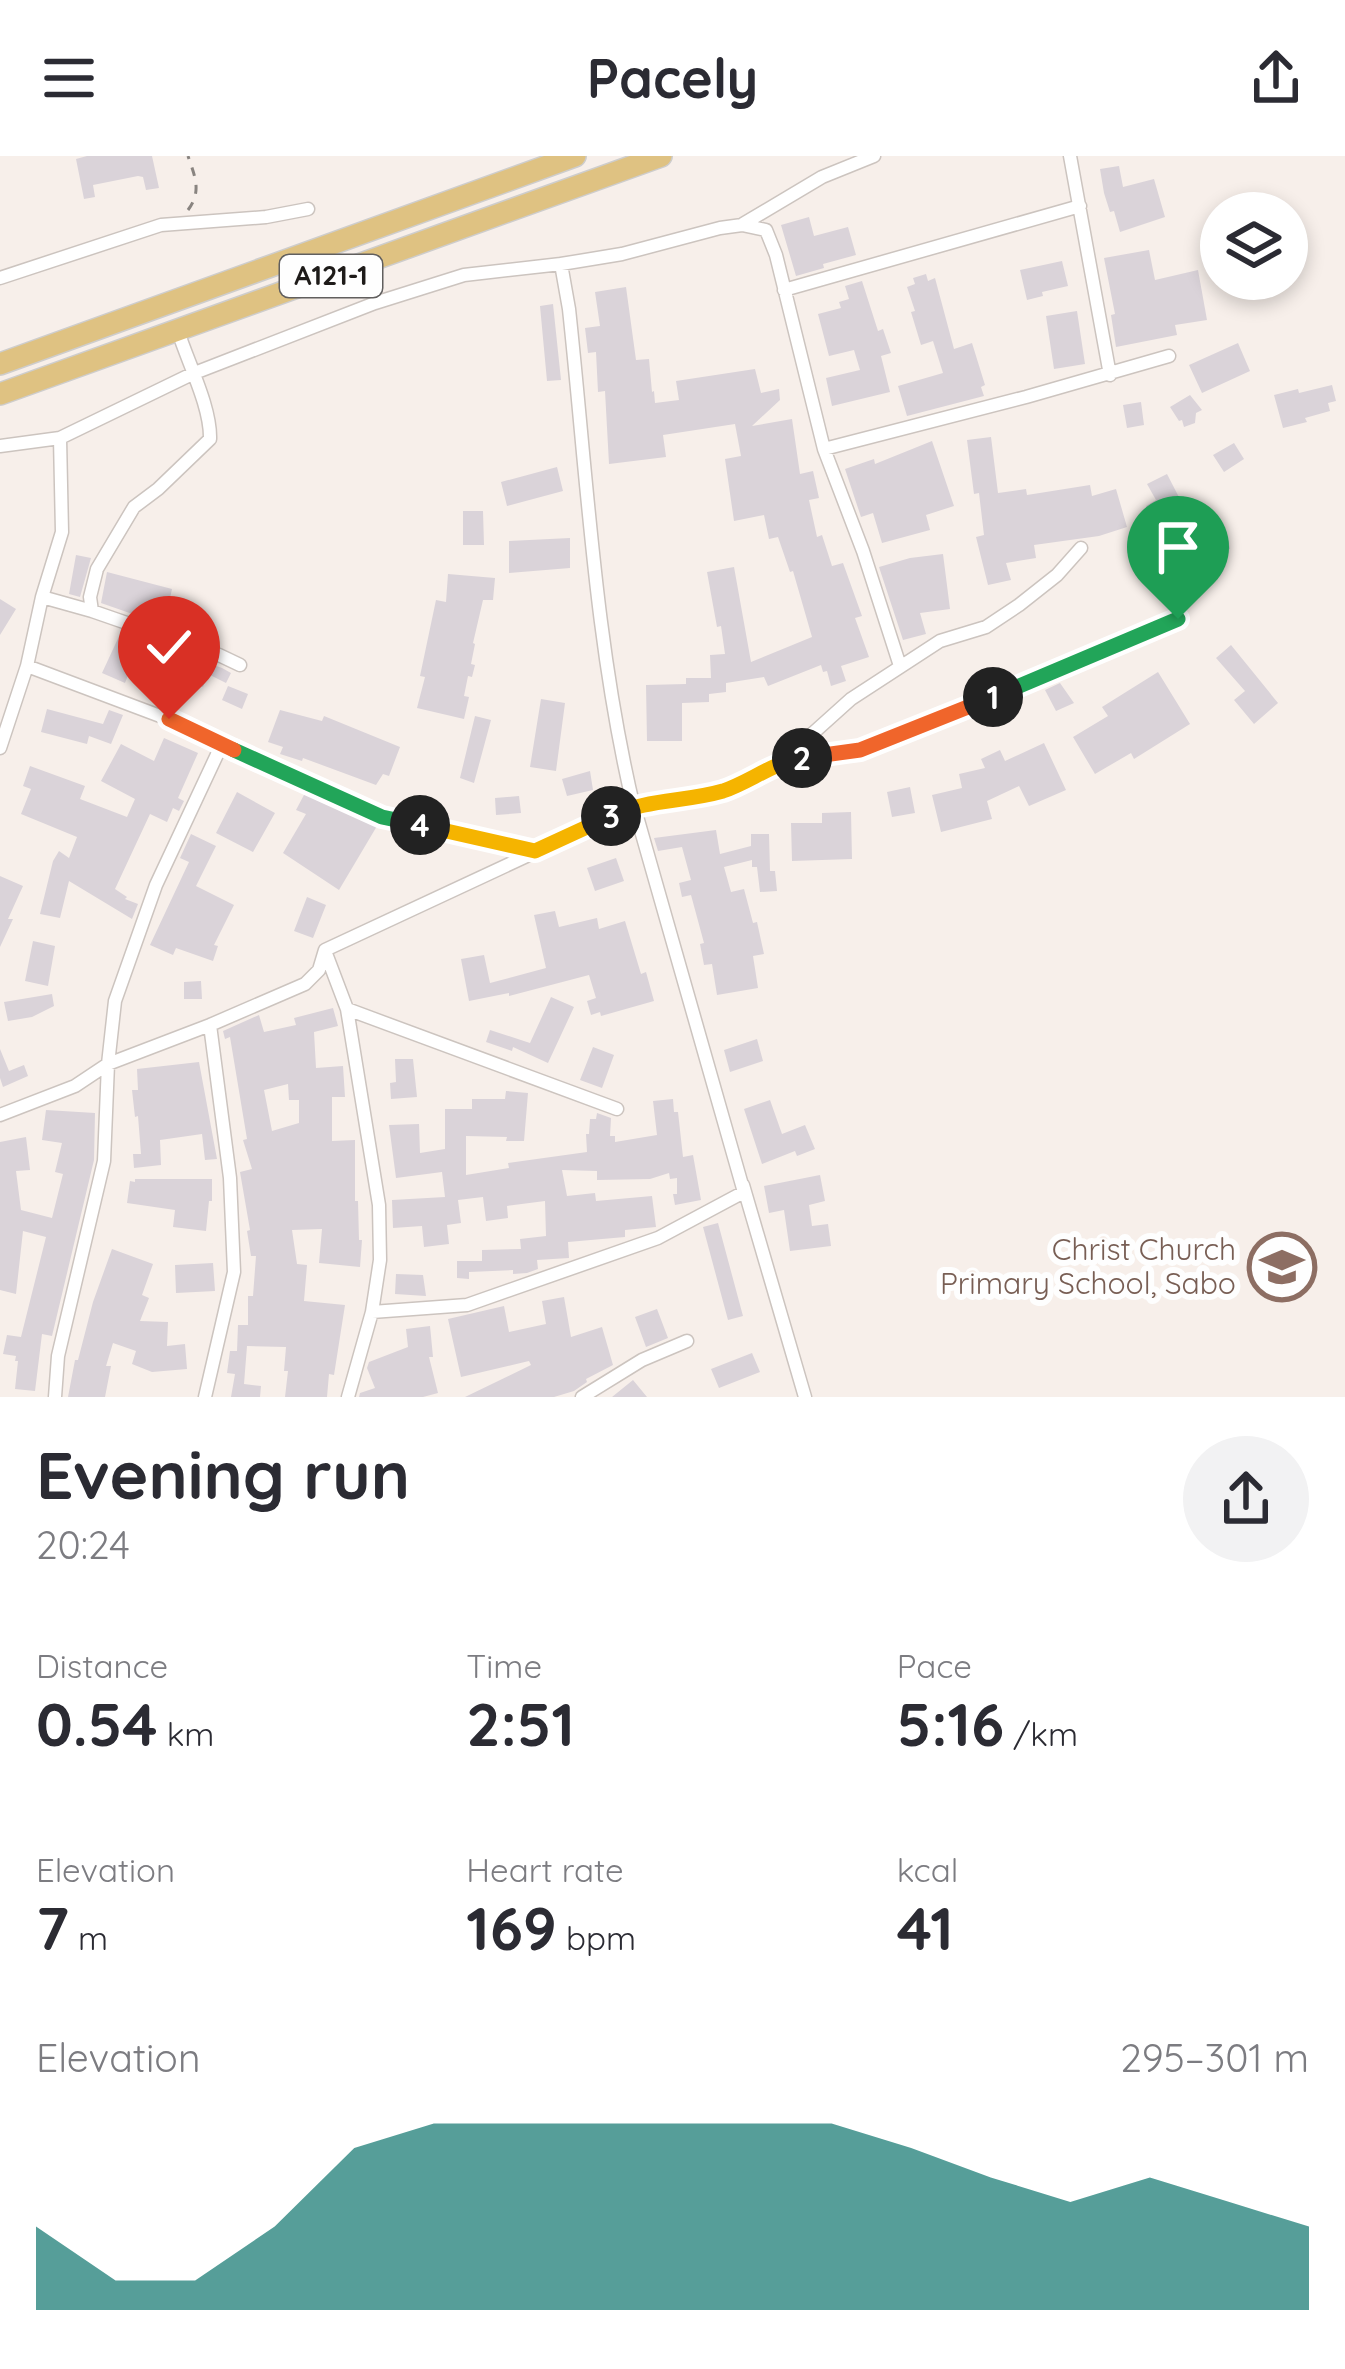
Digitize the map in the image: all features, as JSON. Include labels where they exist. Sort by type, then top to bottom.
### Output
[{"type":"highway","name":"A121-1","points":[[0,364],[575,156]]},
{"type":"highway","name":"A121-1","points":[[0,394],[661,156]]},
{"type":"street","points":[[742,225],[822,177],[874,156]]},
{"type":"street","points":[[1070,156],[1110,374]]},
{"type":"street","points":[[784,290],[1080,206]]},
{"type":"street","points":[[0,278],[161,225],[266,217],[308,208]]},
{"type":"street","points":[[0,446],[60,437],[192,374],[464,274],[622,254],[720,228],[742,225],[766,230],[824,449],[900,666]]},
{"type":"street","points":[[561,264],[578,328],[599,549],[634,806],[805,1397]]},
{"type":"street","points":[[92,611],[90,597],[97,569],[134,507],[210,439],[208,411],[178,331]]},
{"type":"street","points":[[824,449],[1169,356]]},
{"type":"street","points":[[0,748],[62,532],[60,437]]},
{"type":"street","points":[[782,762],[850,699],[940,641],[986,627],[1058,575],[1081,548]]},
{"type":"street","points":[[42,596],[240,665]]},
{"type":"street","points":[[0,1115],[75,1086],[108,1064],[305,984],[319,970],[325,950],[634,806],[723,790],[782,762],[860,750],[1178,619]]},
{"type":"street","points":[[27,665],[169,719],[382,817],[535,851]]},
{"type":"street","points":[[55,1397],[58,1356],[104,1161],[115,1001],[156,885],[222,744]]},
{"type":"street","points":[[325,950],[347,1009],[379,1205],[380,1260],[372,1312],[348,1397]]},
{"type":"street","points":[[347,1009],[617,1109]]},
{"type":"street","points":[[205,1397],[234,1273],[230,1178],[210,1025]]},
{"type":"street","points":[[372,1312],[467,1305],[658,1238],[745,1192]]},
{"type":"street","points":[[582,1397],[642,1360],[687,1341]]},
{"type":"path","points":[[179,222],[196,198],[198,184],[188,156]]},
{"type":"building","points":[[152,156],[159,188],[146,190],[143,177],[138,176],[93,185],[95,197],[84,199],[76,159]]},
{"type":"building","points":[[1119,166],[1123,187],[1154,179],[1165,217],[1120,232],[1100,169]]},
{"type":"building","points":[[809,217],[814,236],[848,227],[856,255],[796,276],[781,225]]},
{"type":"building","points":[[1149,250],[1155,280],[1198,270],[1207,320],[1175,325],[1177,335],[1116,347],[1104,258]]},
{"type":"building","points":[[1062,261],[1068,286],[1027,300],[1020,270]]},
{"type":"building","points":[[926,274],[928,281],[935,278],[954,349],[972,343],[984,396],[907,416],[898,386],[943,373],[933,341],[921,345],[911,312],[915,311],[907,287],[915,284],[913,278]]},
{"type":"building","points":[[862,281],[878,331],[883,329],[891,353],[881,356],[890,392],[832,406],[826,378],[860,370],[854,350],[829,356],[818,314],[841,308],[839,302],[849,299],[845,286]]},
{"type":"building","points":[[626,287],[636,360],[649,359],[655,403],[679,400],[676,381],[755,369],[761,393],[779,389],[780,400],[752,426],[792,419],[800,474],[813,471],[819,498],[809,500],[817,537],[822,535],[832,566],[843,563],[862,616],[855,618],[869,657],[841,666],[846,681],[831,686],[821,665],[768,686],[764,677],[726,683],[726,692],[709,694],[709,702],[682,703],[682,741],[647,741],[646,685],[711,678],[710,655],[725,654],[707,572],[734,567],[751,662],[812,637],[793,571],[778,537],[769,539],[764,515],[734,521],[725,459],[741,456],[735,424],[663,435],[666,457],[609,464],[605,391],[598,392],[596,352],[588,353],[585,328],[600,326],[595,292]]},
{"type":"building","points":[[553,304],[561,380],[547,381],[540,306]]},
{"type":"building","points":[[1077,311],[1085,364],[1054,369],[1046,316]]},
{"type":"building","points":[[1238,343],[1250,371],[1202,393],[1189,365]]},
{"type":"building","points":[[1332,385],[1336,401],[1328,403],[1330,411],[1283,428],[1274,395]]},
{"type":"building","points":[[1190,395],[1202,410],[1196,413],[1195,423],[1184,427],[1170,407]]},
{"type":"building","points":[[1141,402],[1144,425],[1127,428],[1123,405]]},
{"type":"building","points":[[991,437],[998,493],[1026,489],[1027,495],[1090,485],[1092,496],[1116,489],[1127,527],[1034,545],[1036,558],[1006,563],[1011,580],[988,585],[976,537],[984,535],[967,440]]},
{"type":"building","points":[[932,441],[954,506],[926,515],[930,530],[882,543],[873,513],[861,517],[845,469],[874,459],[875,464]]},
{"type":"building","points":[[1234,443],[1244,459],[1224,472],[1213,455]]},
{"type":"building","points":[[557,467],[563,491],[507,506],[501,482]]},
{"type":"building","points":[[1167,474],[1183,505],[1154,520],[1146,506],[1156,500],[1147,484]]},
{"type":"building","points":[[463,511],[483,511],[484,545],[463,545]]},
{"type":"building","points":[[570,538],[570,568],[509,573],[509,541]]},
{"type":"building","points":[[1228,539],[1230,549],[1201,556],[1199,547]]},
{"type":"building","points":[[943,554],[950,609],[920,613],[926,634],[903,640],[879,567]]},
{"type":"building","points":[[76,555],[91,558],[80,597],[69,594]]},
{"type":"building","points":[[107,572],[172,589],[164,625],[101,603]]},
{"type":"building","points":[[448,574],[495,578],[493,600],[483,600],[473,643],[471,664],[475,665],[472,677],[468,676],[464,719],[417,708],[436,600],[446,602]]},
{"type":"building","points":[[0,599],[16,609],[0,635]]},
{"type":"building","points":[[121,632],[142,640],[125,683],[102,673]]},
{"type":"building","points":[[1231,645],[1278,703],[1254,724],[1234,700],[1245,691],[1216,658]]},
{"type":"building","points":[[166,648],[231,673],[226,683],[208,674],[203,687],[177,677],[167,703],[146,694]]},
{"type":"building","points":[[1158,672],[1190,724],[1134,759],[1131,753],[1095,774],[1073,737],[1108,716],[1102,707]]},
{"type":"building","points":[[1060,683],[1074,703],[1056,711],[1045,690]]},
{"type":"building","points":[[228,686],[248,694],[242,709],[222,700]]},
{"type":"building","points":[[541,699],[565,703],[556,771],[530,767]]},
{"type":"building","points":[[47,709],[103,724],[109,710],[123,715],[111,744],[89,736],[87,744],[41,732]]},
{"type":"building","points":[[280,710],[322,721],[324,716],[400,747],[389,776],[383,774],[376,785],[280,754],[283,747],[268,742]]},
{"type":"building","points":[[475,716],[491,720],[474,783],[460,778]]},
{"type":"building","points":[[164,738],[198,753],[178,798],[184,801],[179,811],[173,808],[167,822],[150,814],[115,889],[138,904],[132,919],[69,881],[60,918],[40,914],[53,861],[59,851],[69,858],[77,837],[21,814],[31,789],[23,786],[30,766],[85,786],[80,799],[127,817],[135,799],[101,781],[121,744],[154,761]]},
{"type":"building","points":[[1044,743],[1066,790],[1029,806],[1019,786],[987,801],[992,819],[941,832],[932,795],[962,788],[959,774],[985,768],[981,759],[1000,750],[1005,761]]},
{"type":"building","points":[[590,771],[593,790],[567,796],[562,779]]},
{"type":"building","points":[[910,787],[915,813],[892,817],[887,792]]},
{"type":"building","points":[[237,792],[275,813],[253,852],[216,833]]},
{"type":"building","points":[[305,793],[377,826],[339,890],[283,853],[306,814],[296,810]]},
{"type":"building","points":[[519,796],[521,813],[496,815],[495,798]]},
{"type":"building","points":[[851,812],[852,859],[792,861],[791,823],[822,823],[822,813]]},
{"type":"building","points":[[716,830],[720,854],[751,846],[751,834],[769,834],[770,871],[775,871],[777,891],[760,892],[752,860],[724,867],[731,892],[744,889],[764,954],[753,956],[758,988],[717,995],[712,964],[704,965],[700,944],[704,943],[691,895],[682,897],[679,883],[691,880],[682,847],[658,851],[654,838]]},
{"type":"building","points":[[191,834],[216,846],[196,886],[234,905],[214,945],[218,946],[213,961],[176,948],[173,955],[150,945],[189,862],[180,858]]},
{"type":"building","points":[[616,858],[624,881],[595,891],[587,868]]},
{"type":"building","points":[[0,876],[23,886],[0,947]]},
{"type":"building","points":[[307,897],[326,905],[313,938],[294,931]]},
{"type":"building","points":[[555,911],[559,927],[597,918],[599,929],[625,921],[654,1001],[591,1015],[587,1001],[596,998],[589,975],[469,1001],[461,959],[484,955],[490,983],[546,968],[534,915]]},
{"type":"building","points":[[33,941],[55,946],[48,986],[25,981]]},
{"type":"building","points":[[201,981],[202,999],[184,999],[184,982]]},
{"type":"building","points":[[52,994],[54,1006],[32,1017],[8,1021],[4,1002]]},
{"type":"building","points":[[551,997],[574,1007],[548,1063],[513,1047],[512,1051],[486,1042],[490,1030],[530,1043]]},
{"type":"building","points":[[333,1008],[338,1026],[314,1032],[316,1068],[343,1066],[345,1097],[332,1097],[332,1141],[355,1140],[360,1267],[319,1263],[322,1229],[292,1230],[297,1264],[307,1265],[304,1301],[345,1305],[327,1397],[285,1397],[286,1347],[247,1346],[244,1384],[261,1386],[260,1397],[231,1397],[235,1374],[227,1373],[230,1351],[237,1351],[238,1325],[248,1325],[256,1256],[251,1256],[240,1172],[252,1169],[243,1140],[247,1139],[230,1037],[225,1039],[223,1031],[259,1015],[264,1032],[296,1025],[294,1018]],"holes":[[[288,1084],[289,1100],[299,1100],[299,1123],[272,1131],[264,1090]]]},
{"type":"building","points":[[757,1039],[763,1061],[730,1072],[724,1050]]},
{"type":"building","points":[[593,1047],[614,1055],[602,1088],[580,1080]]},
{"type":"building","points":[[0,1049],[9,1071],[24,1065],[28,1076],[3,1087]]},
{"type":"building","points":[[395,1059],[413,1059],[417,1097],[391,1099]]},
{"type":"building","points":[[199,1062],[217,1159],[205,1160],[202,1134],[160,1140],[161,1165],[134,1168],[133,1154],[141,1154],[132,1090],[138,1090],[137,1069]]},
{"type":"building","points":[[506,1091],[528,1093],[524,1141],[466,1136],[466,1175],[509,1168],[508,1163],[587,1152],[586,1134],[597,1113],[611,1118],[610,1136],[615,1136],[615,1142],[657,1135],[653,1101],[673,1099],[683,1157],[693,1155],[701,1200],[675,1205],[677,1178],[670,1179],[669,1173],[650,1179],[597,1180],[597,1171],[562,1170],[567,1196],[595,1193],[596,1201],[652,1196],[656,1227],[625,1230],[625,1237],[568,1242],[569,1258],[537,1260],[538,1269],[527,1273],[469,1272],[469,1279],[457,1278],[457,1261],[482,1261],[482,1250],[521,1249],[520,1239],[546,1236],[545,1201],[507,1206],[508,1218],[486,1221],[483,1197],[458,1200],[461,1223],[447,1225],[449,1244],[424,1247],[422,1226],[393,1228],[392,1200],[445,1197],[442,1172],[396,1178],[389,1125],[419,1124],[420,1153],[445,1149],[445,1109],[472,1109],[472,1099],[505,1099]]},
{"type":"building","points":[[770,1100],[782,1134],[805,1125],[815,1149],[762,1164],[744,1109]]},
{"type":"building","points":[[46,1110],[95,1113],[94,1160],[52,1336],[42,1334],[35,1391],[15,1389],[18,1361],[16,1356],[3,1354],[7,1335],[21,1337],[46,1237],[23,1231],[16,1294],[0,1290],[0,1142],[26,1137],[30,1170],[16,1171],[21,1210],[52,1218],[63,1174],[55,1172],[62,1143],[42,1140]]},
{"type":"building","points":[[820,1175],[825,1201],[809,1205],[812,1226],[828,1224],[831,1246],[790,1251],[784,1210],[769,1213],[764,1186]]},
{"type":"building","points":[[212,1179],[206,1231],[173,1227],[175,1210],[127,1203],[130,1181]]},
{"type":"building","points":[[718,1223],[743,1316],[728,1320],[703,1227]]},
{"type":"building","points":[[112,1249],[153,1264],[142,1295],[149,1298],[140,1321],[168,1322],[167,1346],[185,1344],[187,1369],[152,1372],[132,1364],[136,1351],[113,1343],[105,1397],[68,1397],[75,1360]]},
{"type":"building","points":[[213,1263],[215,1291],[176,1293],[175,1265]]},
{"type":"building","points":[[396,1274],[423,1275],[426,1296],[395,1294]]},
{"type":"building","points":[[564,1297],[571,1337],[602,1327],[613,1365],[574,1391],[554,1397],[465,1397],[531,1365],[529,1361],[461,1377],[448,1319],[504,1306],[509,1332],[546,1324],[542,1301]]},
{"type":"building","points":[[657,1309],[668,1338],[646,1347],[635,1317]]},
{"type":"building","points":[[430,1326],[433,1357],[429,1357],[438,1393],[359,1397],[375,1388],[369,1362],[408,1347],[406,1329]]},
{"type":"building","points":[[752,1353],[760,1372],[719,1388],[711,1369]]},
{"type":"building","points":[[633,1380],[647,1397],[612,1397]]},
{"type":"place","name":"Christ Church Primary School, Sabo","points":[[1282,1267]]},
{"type":"route","points":[[169,719],[382,817],[535,851],[634,806],[723,790],[782,762],[860,750],[1178,619]]}]
